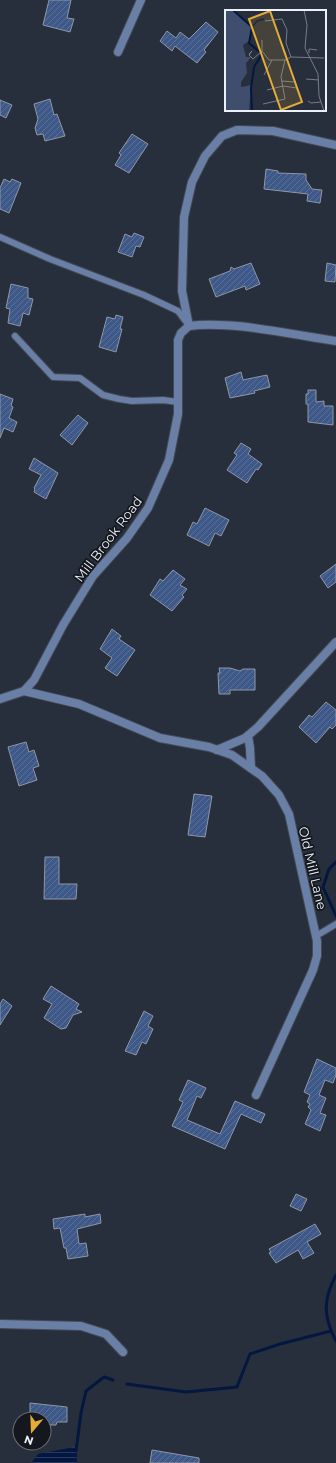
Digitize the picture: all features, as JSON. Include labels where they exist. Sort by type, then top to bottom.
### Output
[{"type":"street","points":[[118,52],[141,0]]},
{"type":"street","points":[[336,145],[273,131],[237,130],[222,136],[205,156],[192,182],[184,217],[182,291],[189,326],[203,324],[245,328],[336,341]]},
{"type":"street","name":"Mill Brook Road","points":[[24,692],[34,680],[63,625],[93,576],[127,538],[148,508],[169,460],[178,402],[178,340],[181,333],[189,326]]},
{"type":"street","points":[[216,750],[248,736],[336,642]]},
{"type":"street","name":"Old Mill Lane","points":[[0,699],[24,692],[79,704],[160,738],[232,755],[262,776],[279,795],[289,814],[316,936],[317,956],[313,970],[256,1095]]},
{"type":"street","points":[[248,736],[251,768]]},
{"type":"street","points":[[0,1324],[81,1326],[106,1334],[123,1352]]},
{"type":"lane","points":[[0,237],[50,259],[144,295],[178,311],[189,326]]},
{"type":"lane","points":[[15,336],[52,377],[80,378],[103,395],[132,402],[163,400],[178,402]]},
{"type":"lane","points":[[316,936],[334,925]]},
{"type":"water","points":[[74,1447],[77,1449],[77,1463],[31,1463],[38,1454]]},
{"type":"building","points":[[49,0],[71,0],[67,18],[74,19],[70,32],[43,25]]},
{"type":"building","points":[[206,22],[218,32],[204,50],[206,52],[197,63],[175,46],[172,51],[160,41],[167,31],[176,38],[180,32],[189,39]]},
{"type":"building","points":[[50,99],[54,115],[57,114],[65,136],[45,141],[43,134],[37,135],[35,128],[38,119],[34,104]]},
{"type":"building","points":[[0,100],[12,105],[6,118],[0,115]]},
{"type":"building","points":[[132,134],[148,144],[129,173],[115,165],[121,155],[119,153]]},
{"type":"building","points":[[266,169],[278,171],[278,173],[306,174],[306,180],[312,189],[322,190],[320,203],[307,201],[308,194],[264,189]]},
{"type":"building","points":[[4,179],[10,182],[12,179],[21,183],[9,213],[0,209],[0,188]]},
{"type":"building","points":[[134,233],[144,237],[140,247],[136,246],[132,257],[118,252],[125,234],[132,237]]},
{"type":"building","points":[[251,263],[260,284],[246,290],[245,286],[216,297],[209,279],[230,271],[231,267],[234,269]]},
{"type":"building","points":[[327,263],[336,265],[335,282],[325,281]]},
{"type":"building","points":[[11,284],[28,288],[28,298],[33,299],[29,315],[23,313],[20,326],[8,323],[10,309],[6,308]]},
{"type":"building","points":[[116,315],[123,317],[120,329],[122,329],[116,352],[99,347],[107,317],[115,319]]},
{"type":"building","points":[[241,372],[243,380],[267,375],[270,387],[254,391],[255,393],[230,398],[225,378]]},
{"type":"building","points":[[308,390],[316,390],[316,402],[324,401],[324,406],[333,406],[333,425],[308,422],[308,404],[306,404],[306,394],[308,394]]},
{"type":"building","points":[[0,394],[13,399],[11,406],[13,407],[9,418],[17,422],[13,432],[4,428],[0,438]]},
{"type":"building","points":[[78,415],[88,423],[72,445],[60,435]]},
{"type":"building","points":[[241,443],[251,449],[248,454],[262,464],[258,470],[256,469],[247,483],[227,470],[237,455],[234,453]]},
{"type":"building","points":[[34,458],[58,473],[46,499],[34,492],[34,488],[41,475],[29,469]]},
{"type":"building","points":[[205,508],[229,520],[221,536],[215,533],[209,546],[187,535],[193,522],[197,524]]},
{"type":"building","points":[[336,564],[336,582],[328,588],[320,576]]},
{"type":"building","points":[[173,570],[185,579],[180,585],[187,589],[182,595],[184,597],[172,611],[150,595],[160,579],[163,581]]},
{"type":"building","points":[[112,629],[121,636],[119,639],[135,650],[117,676],[105,668],[112,658],[100,649]]},
{"type":"building","points":[[219,668],[230,668],[240,671],[243,669],[255,669],[255,690],[230,690],[230,694],[219,694]]},
{"type":"building","points":[[326,702],[336,710],[336,725],[332,729],[330,727],[316,743],[299,727],[309,715],[312,717]]},
{"type":"building","points":[[26,742],[29,752],[34,750],[39,766],[33,768],[37,780],[19,786],[8,747]]},
{"type":"building","points":[[194,794],[212,796],[205,837],[188,835]]},
{"type":"building","points":[[45,857],[59,857],[59,884],[77,884],[76,899],[44,899]]},
{"type":"building","points":[[51,986],[79,1004],[76,1009],[82,1012],[73,1015],[66,1028],[61,1029],[44,1018],[52,1004],[43,999]]},
{"type":"building","points":[[3,999],[12,1006],[0,1025],[0,1004]]},
{"type":"building","points":[[144,1011],[153,1016],[148,1026],[153,1029],[146,1044],[142,1042],[136,1055],[125,1051]]},
{"type":"building","points":[[317,1059],[336,1068],[336,1075],[333,1083],[325,1080],[319,1095],[326,1098],[320,1113],[326,1115],[320,1131],[305,1124],[311,1110],[308,1107],[310,1104],[307,1102],[310,1095],[304,1092]]},
{"type":"building","points":[[188,1080],[206,1088],[201,1098],[197,1096],[187,1120],[220,1134],[235,1101],[265,1114],[261,1123],[241,1114],[225,1149],[172,1126],[183,1102],[179,1100]]},
{"type":"building","points":[[296,1194],[307,1199],[301,1211],[290,1206]]},
{"type":"building","points":[[85,1214],[85,1217],[100,1214],[101,1223],[77,1229],[79,1244],[86,1243],[88,1256],[68,1259],[60,1228],[54,1229],[53,1219]]},
{"type":"building","points":[[315,1224],[321,1234],[307,1242],[314,1253],[303,1259],[298,1250],[276,1263],[269,1253],[271,1252],[269,1249]]},
{"type":"building","points":[[30,1403],[67,1407],[67,1422],[57,1422],[56,1425],[52,1425],[52,1411],[30,1411]]},
{"type":"building","points":[[152,1450],[199,1458],[199,1463],[150,1463]]},
{"type":"waterway","points":[[336,862],[329,869],[323,887],[336,916]]},
{"type":"waterway","points":[[336,1275],[329,1292],[326,1308],[329,1324],[336,1341]]},
{"type":"waterway","points":[[127,1384],[186,1392],[237,1387],[250,1354],[280,1344],[331,1331]]},
{"type":"waterway","points":[[76,1451],[81,1413],[86,1391],[104,1377],[113,1380]]}]
